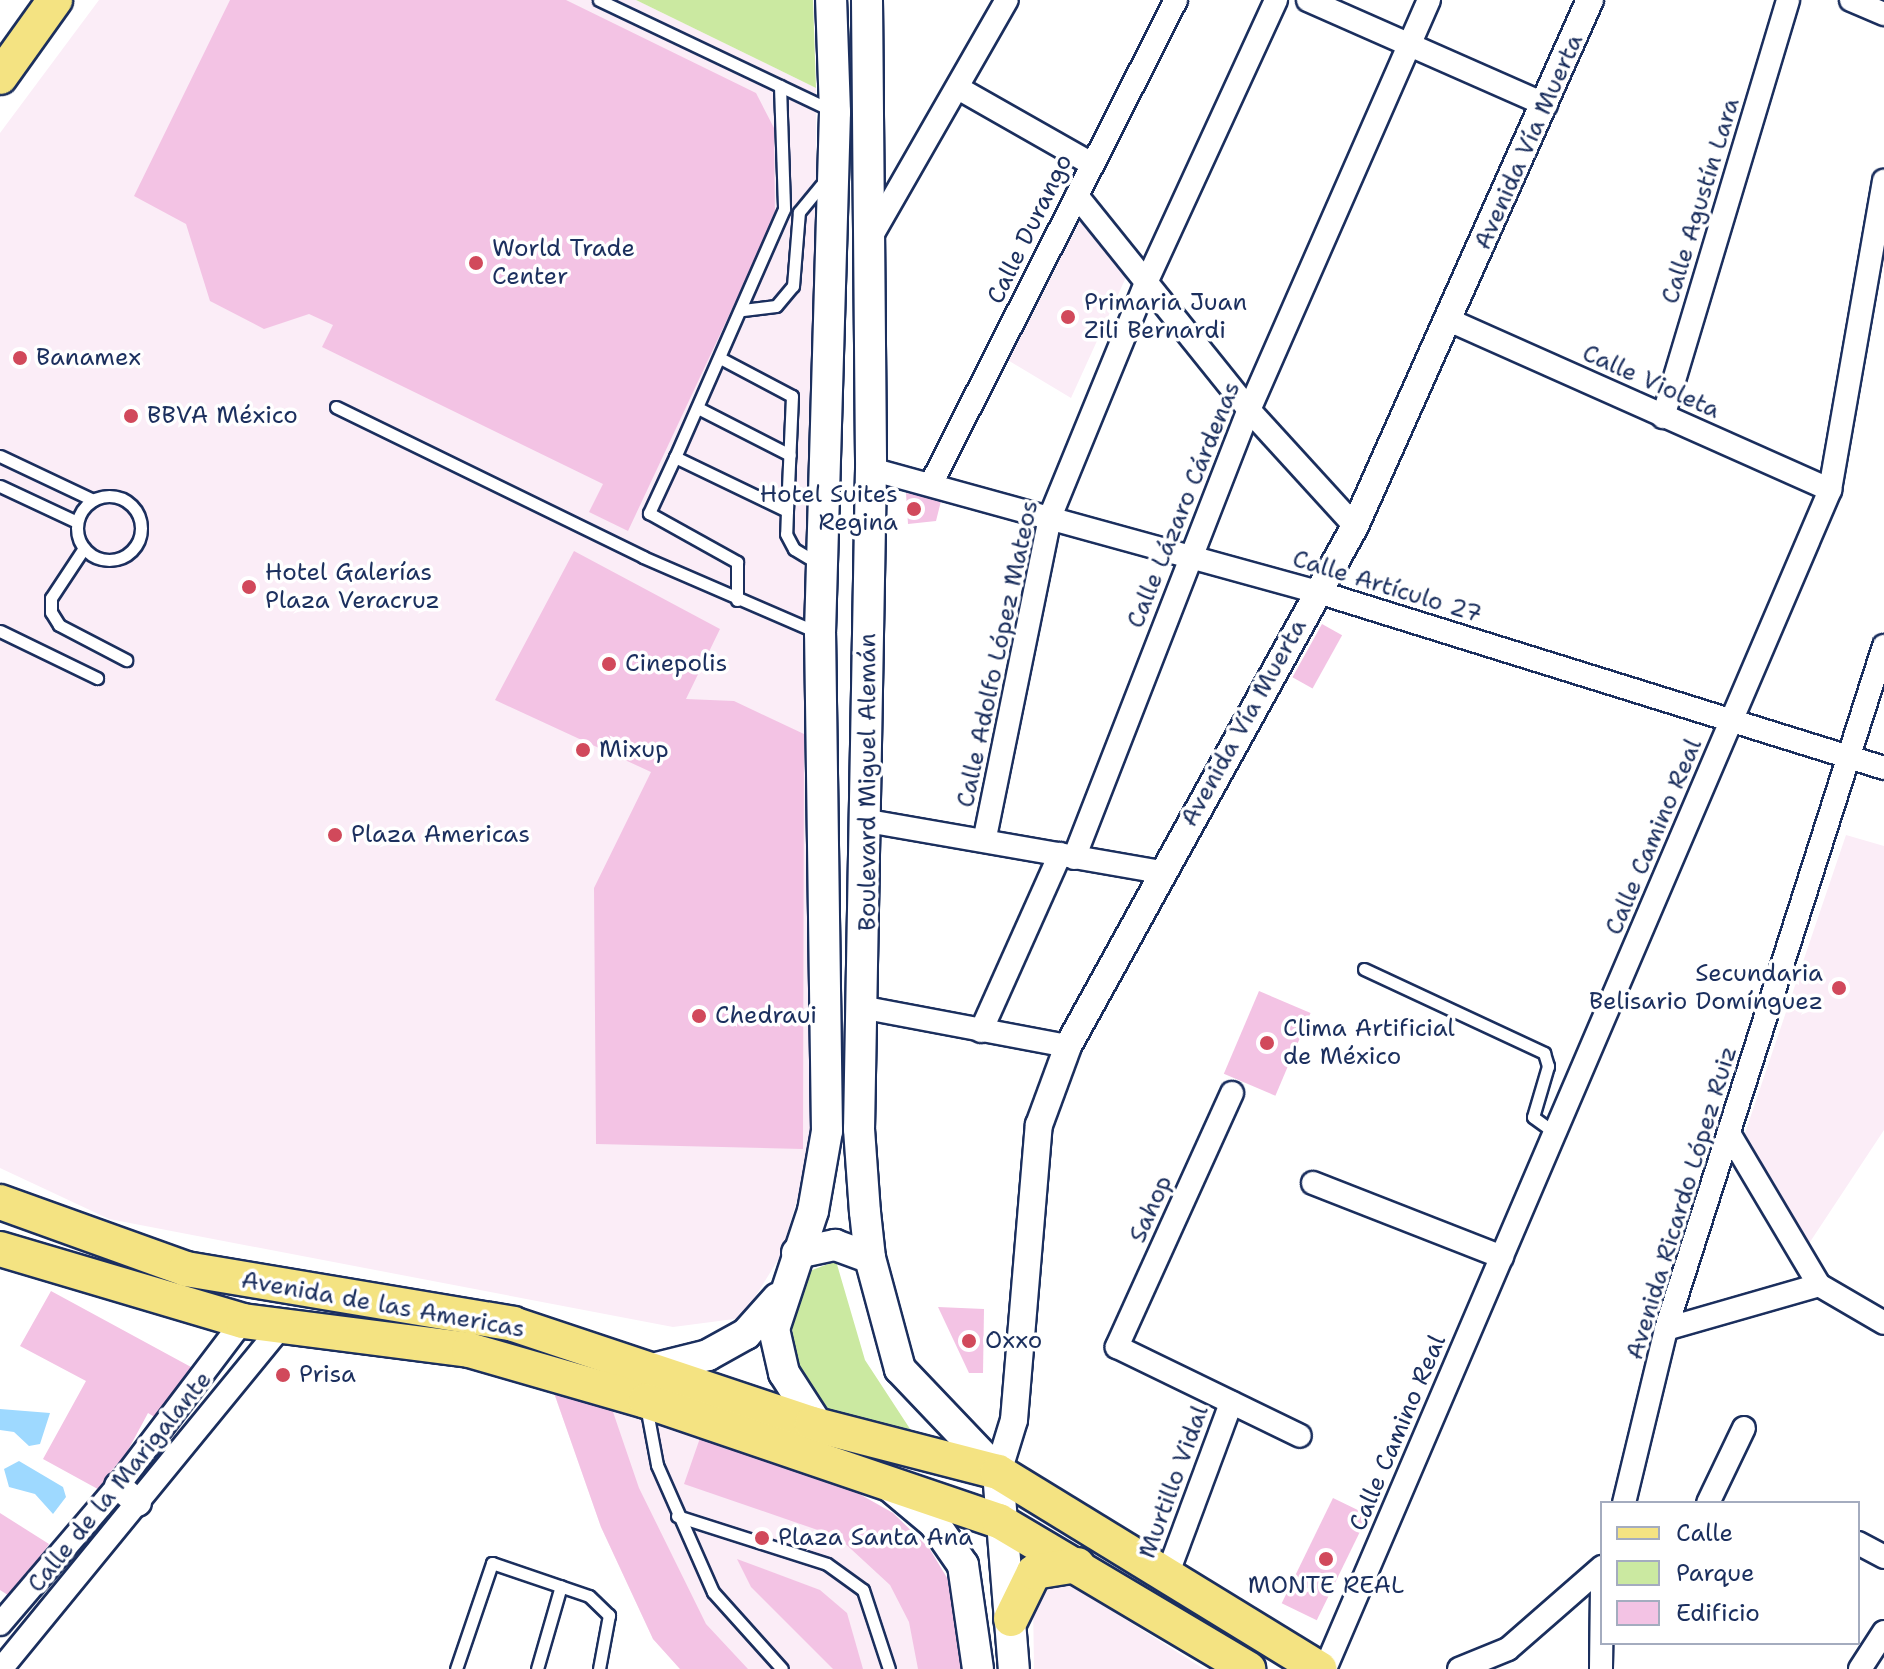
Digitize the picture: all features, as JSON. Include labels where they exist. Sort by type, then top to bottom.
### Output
[{"type":"main road","points":[[0,77],[55,0]]},
{"type":"main road","name":"Boulevard Miguel Alemán","points":[[831,0],[835,112],[820,633],[827,1131],[797,1253],[778,1298],[774,1329],[784,1373],[812,1424],[934,1523],[963,1565],[978,1669]]},
{"type":"main road","name":"Boulevard Miguel Alemán","points":[[867,0],[871,469],[866,1008],[859,1129],[870,1258],[900,1369],[998,1472]]},
{"type":"main road","name":"Avenida de las Americas","points":[[0,1202],[106,1240],[262,1286],[513,1324],[649,1385],[885,1482],[999,1521],[1077,1565],[1233,1665]]},
{"type":"main road","points":[[94,1280],[106,1240]]},
{"type":"main road","points":[[797,1253],[835,1245],[870,1258]]},
{"type":"main road","name":"Avenida de las Americas","points":[[0,1249],[94,1280],[243,1321],[469,1350],[649,1385]]},
{"type":"main road","points":[[649,1385],[721,1348],[778,1298]]},
{"type":"main road","name":"Avenida de las Americas","points":[[694,1401],[812,1424],[998,1472],[1166,1578],[1323,1669]]},
{"type":"main road","points":[[998,1472],[999,1521],[1014,1669]]},
{"type":"main road","points":[[1011,1619],[1034,1572],[1077,1565]]},
{"type":"street","points":[[871,237],[1007,0]]},
{"type":"street","name":"Calle Durango","points":[[932,482],[1077,196],[1090,163],[1176,0]]},
{"type":"street","name":"Calle Adolfo López Mateos","points":[[985,837],[1050,517],[1145,285],[1276,0]]},
{"type":"street","points":[[1308,0],[1546,105]]},
{"type":"street","name":"Calle Lázaro Cárdenas","points":[[981,1031],[1067,856],[1249,410],[1429,0]]},
{"type":"street","name":"Avenida Vía Muerta","points":[[998,1472],[1014,1420],[1039,1125],[1068,1046],[1161,872],[1355,526],[1451,321],[1590,0]]},
{"type":"street","name":"Calle Agustín Lara","points":[[1663,417],[1788,0]]},
{"type":"street","points":[[1851,0],[1884,14]]},
{"type":"street","points":[[958,88],[1090,163]]},
{"type":"street","name":"Calle Camino Real","points":[[1323,1669],[1830,490],[1884,181]]},
{"type":"street","points":[[1077,196],[1145,285],[1249,410],[1355,526]]},
{"type":"street","name":"Calle Violeta","points":[[1451,321],[1830,490]]},
{"type":"street","name":"Calle Artículo 27","points":[[871,469],[932,482],[1318,592],[1884,768]]},
{"type":"street","name":"Avenida Ricardo López Ruiz","points":[[1624,1501],[1666,1329],[1852,759],[1884,646]]},
{"type":"street","points":[[868,821],[985,837],[1067,856],[1161,872]]},
{"type":"street","points":[[866,1008],[1068,1046]]},
{"type":"street","name":"Sahop","points":[[1231,1403],[1117,1347],[1232,1093]]},
{"type":"street","points":[[1730,1135],[1819,1285],[1884,1323]]},
{"type":"street","points":[[1313,1183],[1502,1257]]},
{"type":"street","points":[[1666,1329],[1819,1285]]},
{"type":"street","name":"Calle de la Marigalante","points":[[4,1657],[31,1632],[128,1494],[243,1321]]},
{"type":"street","name":"Calle de la Marigalante","points":[[2,1618],[128,1494],[280,1328]]},
{"type":"street","points":[[1231,1403],[1300,1436]]},
{"type":"street","name":"Murtillo Vidal","points":[[1166,1578],[1231,1403]]},
{"type":"street","points":[[1709,1501],[1744,1428]]},
{"type":"street","points":[[1860,1544],[1884,1557]]},
{"type":"street","points":[[1459,1669],[1508,1649],[1600,1569]]},
{"type":"street","points":[[2,1618],[31,1632]]},
{"type":"street","points":[[1860,1669],[1884,1632]]},
{"type":"street","points":[[1601,1645],[1601,1669]]},
{"type":"lane","points":[[599,0],[835,112]]},
{"type":"lane","points":[[737,600],[737,562],[649,513],[743,310],[784,209],[780,86]]},
{"type":"lane","points":[[743,310],[776,306],[793,286],[799,212],[833,172]]},
{"type":"lane","points":[[720,358],[792,396],[786,534],[794,549],[822,566]]},
{"type":"lane","points":[[336,407],[737,600],[820,633]]},
{"type":"lane","points":[[698,408],[790,455]]},
{"type":"lane","points":[[0,456],[93,500],[127,502],[141,534],[117,559],[84,548]]},
{"type":"lane","points":[[675,457],[787,511]]},
{"type":"lane","points":[[0,486],[77,522],[84,548],[51,598],[51,612],[59,625],[126,660]]},
{"type":"lane","points":[[77,522],[93,500]]},
{"type":"lane","points":[[0,631],[97,678]]},
{"type":"lane","points":[[1364,969],[1544,1053],[1548,1066],[1533,1117],[1555,1133]]},
{"type":"lane","points":[[649,1385],[657,1465],[677,1516],[713,1592],[782,1669]]},
{"type":"lane","points":[[677,1516],[827,1564],[863,1590],[889,1669]]},
{"type":"lane","points":[[456,1669],[492,1563],[589,1596],[609,1615],[599,1669]]},
{"type":"lane","points":[[537,1669],[561,1586]]},
{"type":"shaded area","points":[[99,0],[636,0],[816,88],[815,1137],[781,1255],[742,1318],[673,1327],[109,1219],[0,1168],[0,133]]},
{"type":"shaded area","name":"Primaria Juan Zili Bernardi","points":[[1078,217],[1127,275],[1071,398],[1006,359]]},
{"type":"shaded area","name":"Secundaria Belisario Domínguez","points":[[1846,835],[1884,846],[1884,1130],[1808,1245],[1743,1139]]},
{"type":"shaded area","name":"Plaza Santa Ana","points":[[553,1390],[847,1487],[893,1513],[929,1548],[955,1591],[970,1669],[680,1669],[653,1639],[601,1527]]},
{"type":"shaded area","points":[[1063,1580],[1204,1669],[1034,1669],[1033,1599],[1046,1584]]},
{"type":"green space","points":[[636,0],[813,0],[816,88]]},
{"type":"green space","points":[[836,1261],[865,1360],[914,1435],[827,1410],[796,1364],[791,1318],[807,1272]]},
{"type":"water","points":[[0,1409],[50,1413],[40,1444],[29,1446],[14,1432],[0,1430]]},
{"type":"water","points":[[19,1461],[63,1487],[66,1497],[53,1514],[35,1494],[9,1487],[4,1469]]},
{"type":"building","name":"World Trade Center","points":[[230,0],[566,0],[756,93],[774,128],[775,217],[628,531],[589,512],[603,484],[322,347],[333,325],[309,314],[264,329],[210,301],[186,224],[134,196]]},
{"type":"building","points":[[906,493],[941,501],[936,521],[908,524]]},
{"type":"building","name":"Chedraui","points":[[574,551],[720,629],[686,699],[734,701],[804,734],[803,1149],[596,1144],[594,888],[651,772],[495,700]]},
{"type":"building","points":[[1322,624],[1342,635],[1313,689],[1292,677]]},
{"type":"building","name":"Clima Artificial de México","points":[[1259,991],[1311,1013],[1275,1096],[1224,1074]]},
{"type":"building","points":[[51,1291],[191,1367],[161,1421],[148,1413],[105,1493],[43,1459],[86,1381],[20,1346]]},
{"type":"building","name":"Oxxo","points":[[938,1307],[984,1309],[983,1373],[969,1373]]},
{"type":"building","points":[[553,1390],[612,1409],[639,1488],[706,1624],[748,1669],[680,1669],[653,1639],[601,1527]]},
{"type":"building","points":[[700,1438],[847,1487],[893,1513],[929,1548],[955,1591],[970,1669],[918,1669],[909,1622],[890,1585],[838,1537],[684,1484]]},
{"type":"building","name":"MONTE REAL","points":[[1333,1498],[1368,1515],[1317,1620],[1282,1603]]},
{"type":"building","points":[[0,1513],[49,1544],[14,1599],[0,1590]]},
{"type":"building","points":[[737,1559],[820,1590],[847,1613],[863,1669],[833,1669],[751,1587]]},
{"type":"place","name":"World Trade Center","points":[[476,263]]},
{"type":"place","name":"Primaria Juan Zili Bernardi","points":[[1068,317]]},
{"type":"place","name":"Banamex","points":[[20,358]]},
{"type":"place","name":"BBVA México","points":[[131,416]]},
{"type":"place","name":"Hotel Suites Regina","points":[[914,509]]},
{"type":"place","name":"Hotel Galerías Plaza Veracruz","points":[[249,587]]},
{"type":"place","name":"Cinepolis","points":[[609,664]]},
{"type":"place","name":"Mixup","points":[[583,750]]},
{"type":"place","name":"Plaza Americas","points":[[335,835]]},
{"type":"place","name":"Secundaria Belisario Domínguez","points":[[1839,988]]},
{"type":"place","name":"Chedraui","points":[[699,1016]]},
{"type":"place","name":"Clima Artificial de México","points":[[1267,1043]]},
{"type":"place","name":"Oxxo","points":[[969,1341]]},
{"type":"place","name":"Prisa","points":[[283,1375]]},
{"type":"place","name":"Plaza Santa Ana","points":[[762,1538]]},
{"type":"place","name":"MONTE REAL","points":[[1326,1559]]}]
